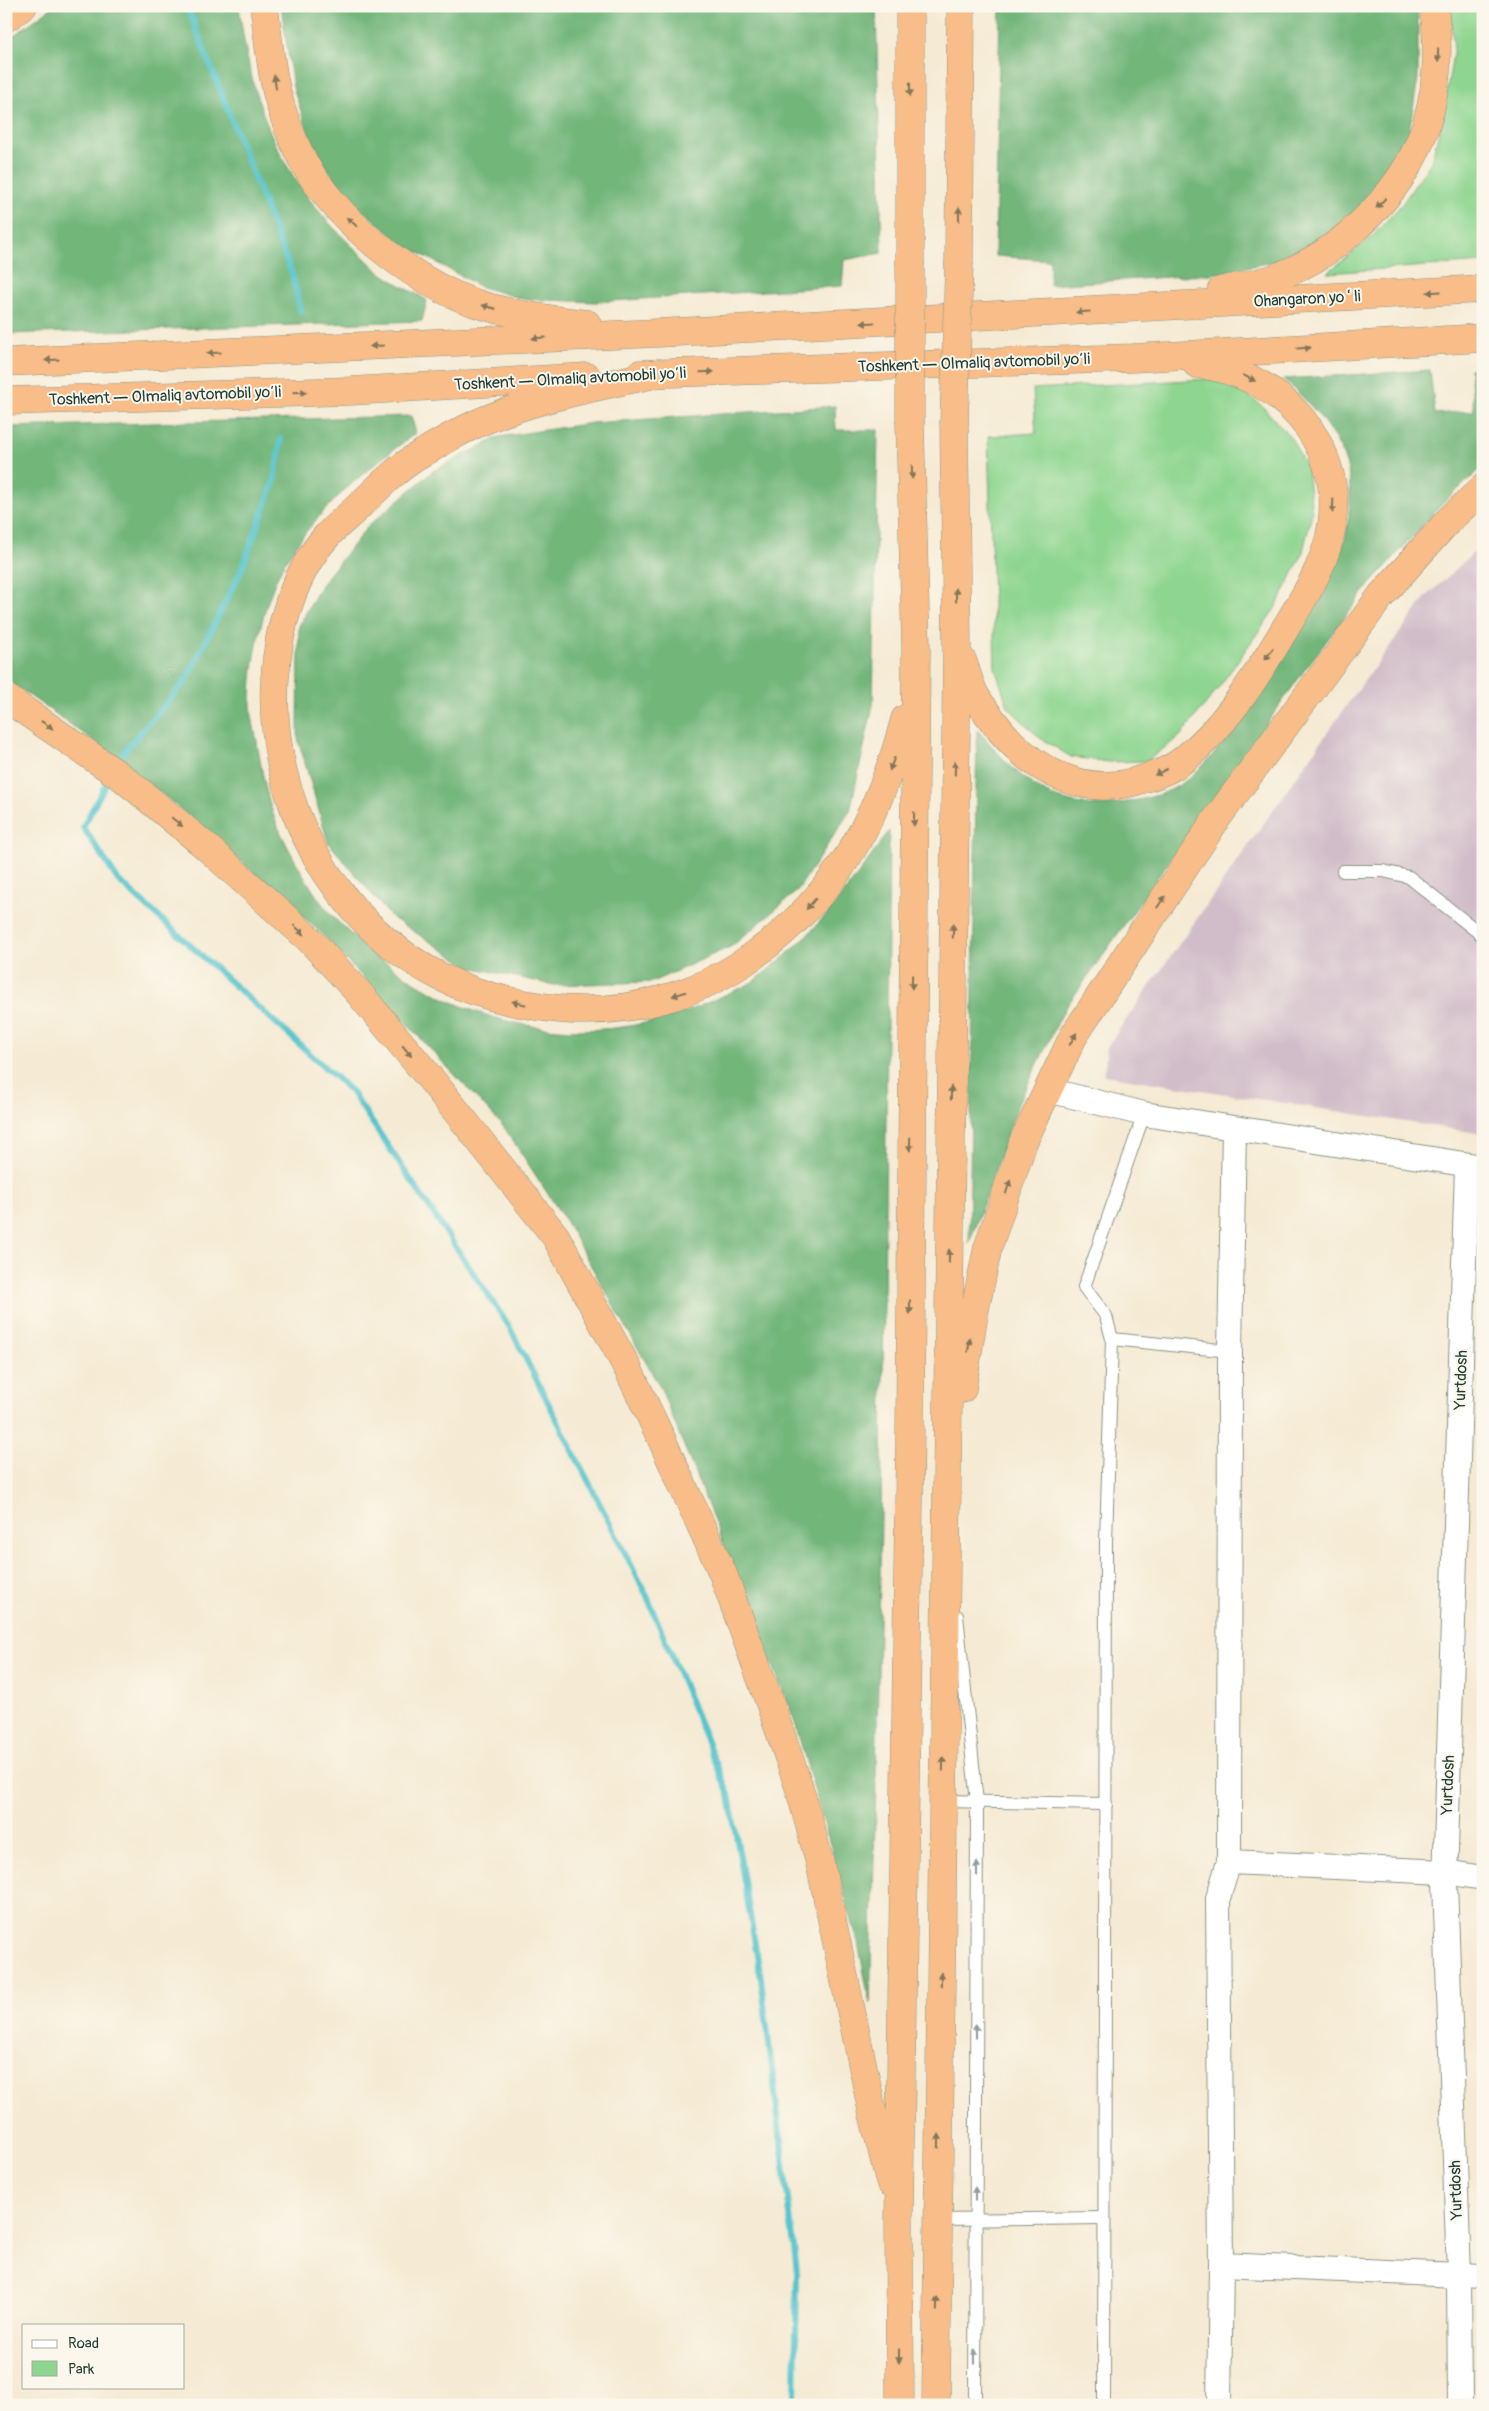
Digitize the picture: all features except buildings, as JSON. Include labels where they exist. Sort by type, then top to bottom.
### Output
[{"type":"highway","points":[[6,18],[23,6]]},
{"type":"highway","points":[[264,6],[277,92],[294,141],[316,181],[345,216],[392,257],[435,284],[474,302],[518,315],[658,333]]},
{"type":"highway","points":[[902,6],[909,40]]},
{"type":"highway","points":[[900,2405],[899,2220],[910,1429],[916,648],[910,423],[910,6]]},
{"type":"highway","points":[[936,2405],[957,644],[954,424],[959,263],[961,6]]},
{"type":"highway","points":[[961,43],[977,6]]},
{"type":"highway","points":[[6,362],[658,333],[1132,309],[1249,285],[1279,276],[1308,263],[1340,243],[1386,198],[1405,172],[1420,145],[1429,115],[1438,56],[1434,6]]},
{"type":"highway","name":"Ohangaron yoʻli","points":[[1132,309],[1483,289]]},
{"type":"highway","points":[[1133,358],[1483,338]]},
{"type":"highway","points":[[957,644],[974,692],[1002,734],[1021,752],[1040,766],[1060,777],[1106,788],[1140,780],[1181,762],[1218,725],[1277,642],[1305,594],[1330,536],[1334,488],[1329,467],[1323,454],[1310,432],[1289,405],[1276,393],[1248,377],[1230,370],[1204,364],[1133,358]]},
{"type":"highway","name":"Toshkent — Olmaliq avtomobil yo‘li","points":[[6,401],[352,391],[659,373],[1133,358]]},
{"type":"highway","points":[[659,373],[566,394],[491,418],[419,455],[387,479],[325,538],[302,574],[286,614],[276,657],[273,702],[278,748],[287,793],[305,836],[328,878],[363,918],[400,951],[442,977],[486,995],[533,1006],[585,1011],[635,1006],[683,993],[726,975],[766,946],[802,915],[833,879],[860,839],[895,758],[906,714],[916,648]]},
{"type":"highway","points":[[946,1514],[962,1383],[988,1247],[1024,1140],[1073,1037],[1217,818],[1380,596],[1448,521],[1483,488]]},
{"type":"highway","points":[[6,698],[123,778],[202,843],[309,938],[359,993],[434,1083],[556,1237],[628,1370],[661,1438],[723,1574],[771,1706],[799,1787],[820,1863],[872,2110],[899,2220]]},
{"type":"street","points":[[1048,1090],[1144,1114],[1475,1166]]},
{"type":"street","points":[[1219,2405],[1221,2265],[1218,1898],[1228,1862],[1230,1351],[1234,1129]]},
{"type":"street","name":"Yurtdosh","points":[[1460,2405],[1459,2274],[1445,1872],[1475,1166]]},
{"type":"street","points":[[1228,1862],[1445,1872],[1483,1878]]},
{"type":"street","points":[[1221,2265],[1483,2276]]},
{"type":"lane","points":[[1343,871],[1384,872],[1409,877],[1483,936]]},
{"type":"lane","points":[[1104,2405],[1106,1542],[1112,1339],[1106,1316],[1084,1287],[1144,1114]]},
{"type":"lane","points":[[1112,1339],[1230,1351]]},
{"type":"lane","points":[[946,1514],[977,1802],[975,2405]]},
{"type":"lane","points":[[943,1801],[1106,1804]]},
{"type":"lane","points":[[938,2220],[1104,2218]]},
{"type":"shaded area","points":[[1483,544],[1483,1134],[1104,1075],[1107,1047],[1349,702],[1426,597]]},
{"type":"green space","points":[[54,6],[239,6],[251,76],[273,138],[288,167],[327,221],[353,247],[381,273],[427,300],[422,321],[6,334],[6,41]]},
{"type":"green space","points":[[281,6],[876,6],[882,253],[844,260],[842,286],[595,302],[523,299],[479,286],[401,243],[355,204],[329,171],[308,132],[293,87]]},
{"type":"green space","points":[[1000,6],[1418,6],[1418,78],[1408,139],[1378,188],[1333,234],[1277,261],[1212,274],[1050,285],[1050,260],[995,256]]},
{"type":"green space","points":[[1449,6],[1483,6],[1483,262],[1327,273],[1370,239],[1402,204],[1431,162],[1443,117],[1454,48]]},
{"type":"green space","points":[[1483,368],[1483,467],[1446,500],[1370,584],[1306,668],[1064,1010],[1019,1102],[969,1244],[977,729],[1008,763],[1034,785],[1043,791],[1071,802],[1091,805],[1111,804],[1150,797],[1178,786],[1206,763],[1257,698],[1314,608],[1330,576],[1345,538],[1350,488],[1344,456],[1328,427],[1306,401],[1283,379],[1430,370],[1435,414],[1474,411],[1470,369]]},
{"type":"green space","points":[[1207,379],[1237,387],[1262,406],[1291,438],[1307,469],[1312,513],[1302,555],[1276,607],[1219,687],[1180,736],[1147,761],[1109,762],[1071,757],[1040,738],[1008,707],[995,668],[988,436],[1036,433],[1033,389]]},
{"type":"green space","points":[[835,406],[836,430],[878,430],[873,705],[850,811],[797,891],[732,946],[652,982],[554,985],[470,967],[391,917],[328,842],[298,739],[299,626],[321,585],[368,526],[433,471],[499,437],[592,423]]},
{"type":"green space","points":[[411,416],[416,433],[344,491],[298,542],[285,562],[277,577],[265,612],[256,651],[251,689],[252,719],[265,787],[276,823],[294,858],[320,901],[334,918],[358,940],[421,986],[462,1006],[503,1020],[546,1028],[590,1030],[634,1025],[677,1014],[741,988],[760,977],[810,933],[851,883],[889,831],[880,1564],[870,2004],[858,1942],[793,1716],[661,1389],[565,1220],[504,1127],[320,932],[208,832],[117,757],[6,679],[6,427]]},
{"type":"waterway","points":[[187,6],[292,274],[301,312]]},
{"type":"waterway","points":[[116,765],[126,749],[185,682],[241,571],[274,482],[281,439]]},
{"type":"waterway","points":[[110,776],[83,827],[118,880],[351,1091],[509,1326],[647,1596],[729,1795],[761,1978],[797,2272],[795,2405]]}]
